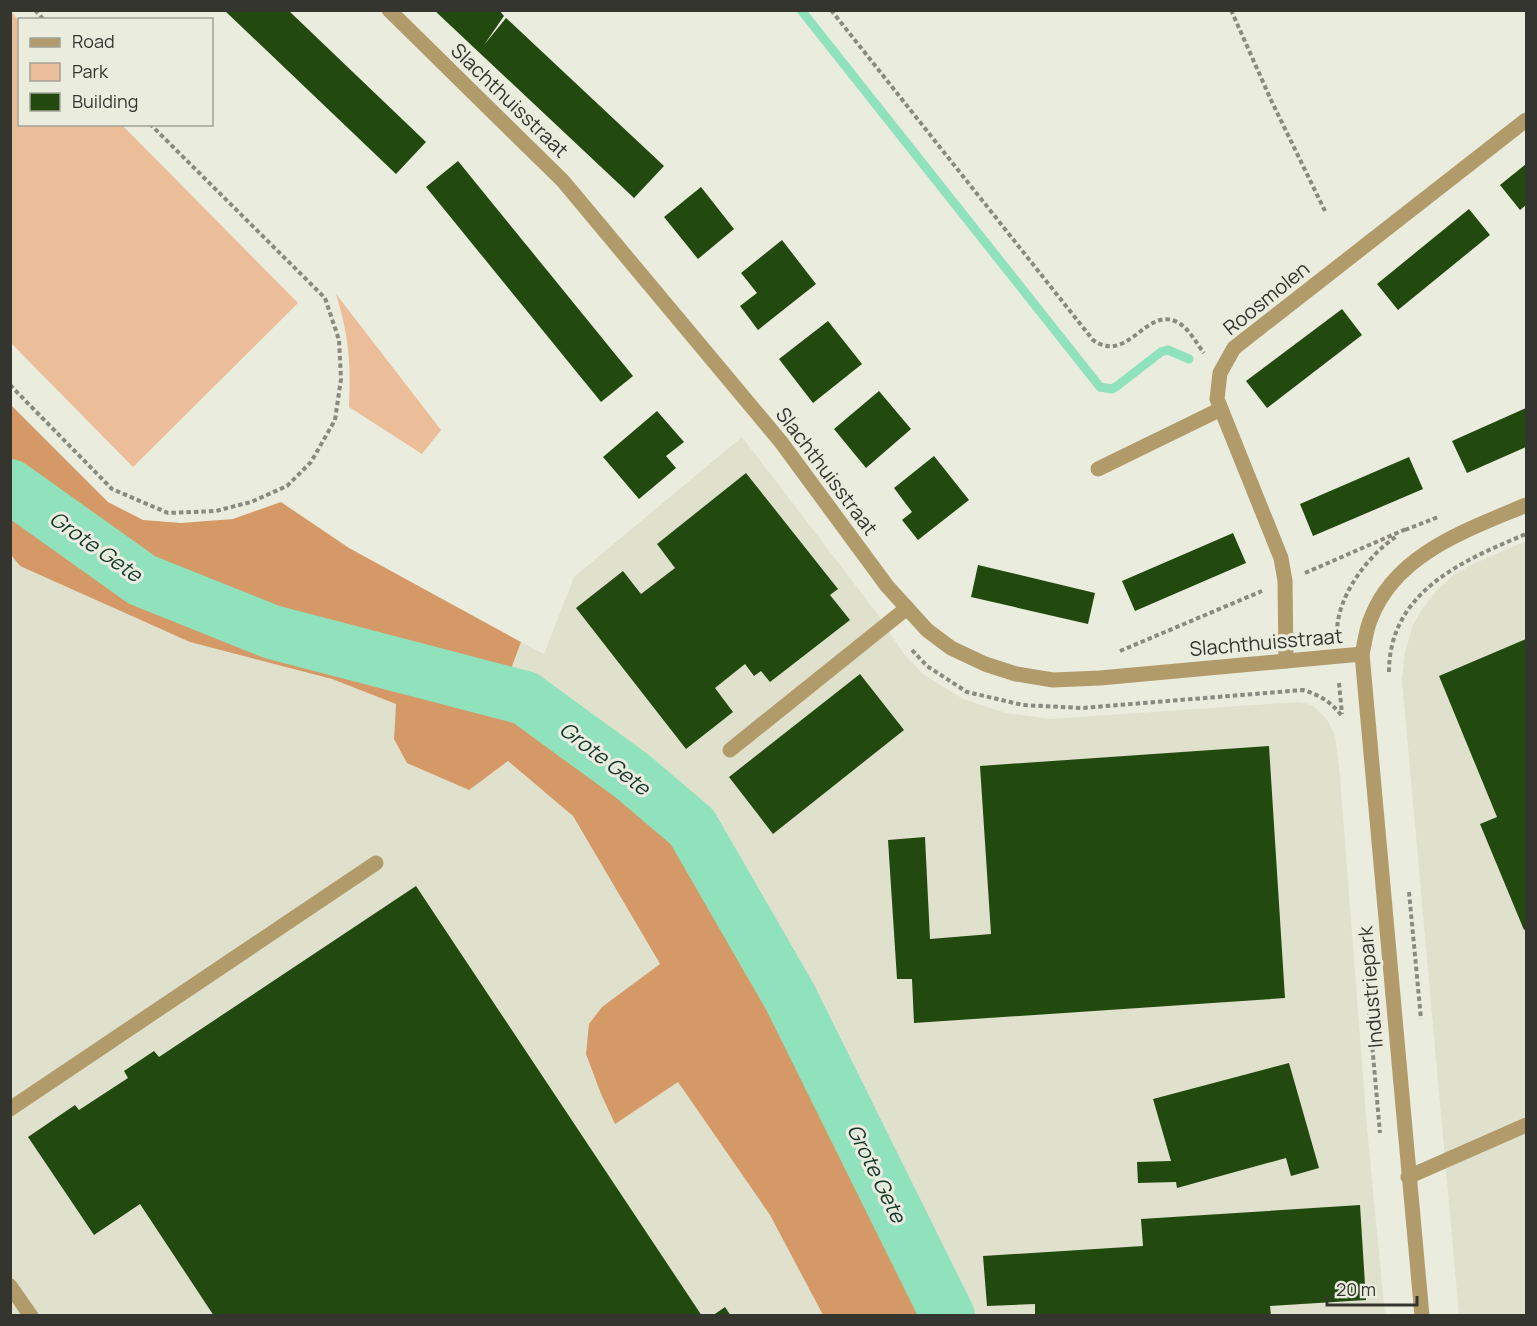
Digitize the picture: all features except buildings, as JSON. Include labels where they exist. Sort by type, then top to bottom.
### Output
[{"type":"street","name":"Slachthuisstraat","points":[[389,10],[563,181],[781,442],[887,586],[927,630],[960,652],[985,664],[1016,674],[1053,680],[1100,678],[1362,654]]},
{"type":"street","name":"Roosmolen","points":[[1286,661],[1285,581],[1281,558],[1217,399],[1220,373],[1234,348],[1527,120]]},
{"type":"street","points":[[1098,469],[1221,410]]},
{"type":"street","name":"Industriepark","points":[[1422,1316],[1362,654],[1370,619],[1389,586],[1413,560],[1461,533],[1527,504]]},
{"type":"street","points":[[730,750],[907,608]]},
{"type":"street","points":[[10,1109],[376,863]]},
{"type":"street","points":[[1408,1177],[1527,1125]]},
{"type":"street","points":[[10,1286],[31,1316]]},
{"type":"path","points":[[831,10],[1093,340],[1108,346],[1118,346],[1158,321],[1167,319],[1186,329],[1220,373]]},
{"type":"path","points":[[1231,10],[1271,100],[1325,211]]},
{"type":"path","points":[[10,385],[112,489],[168,513],[216,511],[251,502],[287,486],[311,462],[335,420],[341,379],[339,340],[325,298],[152,126]]},
{"type":"path","points":[[1111,654],[1406,529]]},
{"type":"path","points":[[1389,679],[1392,645],[1411,605],[1427,587],[1444,574],[1479,554],[1527,534]]},
{"type":"path","points":[[1288,691],[1302,690],[1315,693],[1333,704],[1342,716]]},
{"type":"path","points":[[1409,891],[1421,1027]]},
{"type":"shaded area","points":[[11,405],[108,502],[143,520],[181,523],[233,519],[281,502],[349,548],[521,642],[511,669],[525,698],[632,776],[692,827],[790,997],[948,1315],[823,1315],[770,1215],[678,1082],[615,1124],[586,1054],[589,1024],[602,1007],[660,964],[573,816],[508,761],[469,790],[407,763],[394,739],[396,704],[332,679],[190,642],[20,566],[11,555]]},
{"type":"shaded area","points":[[742,437],[876,612],[904,654],[923,674],[963,699],[1006,713],[1050,719],[1299,702],[1312,705],[1326,718],[1335,735],[1340,776],[1367,1128],[1385,1315],[948,1315],[790,997],[692,827],[632,776],[525,698],[511,669],[521,642],[544,654],[574,577]]},
{"type":"shaded area","points":[[1526,541],[1526,1315],[1459,1315],[1402,680],[1405,652],[1413,625],[1438,589],[1454,575],[1473,564]]},
{"type":"shaded area","points":[[10,555],[20,566],[396,704],[394,739],[508,761],[573,816],[660,965],[602,1007],[601,1094],[615,1123],[678,1082],[770,1215],[823,1315],[11,1315]]},
{"type":"green space","points":[[11,11],[18,20],[18,126],[123,126],[298,303],[133,467],[11,343]]},
{"type":"green space","points":[[336,294],[441,430],[422,454],[349,407],[348,350]]},
{"type":"waterway","points":[[801,10],[1100,387],[1112,389],[1161,352],[1168,350],[1189,359]]},
{"type":"waterway","name":"Grote Gete","points":[[10,486],[142,580],[272,632],[525,698],[632,776],[692,827],[790,997],[948,1316]]}]
